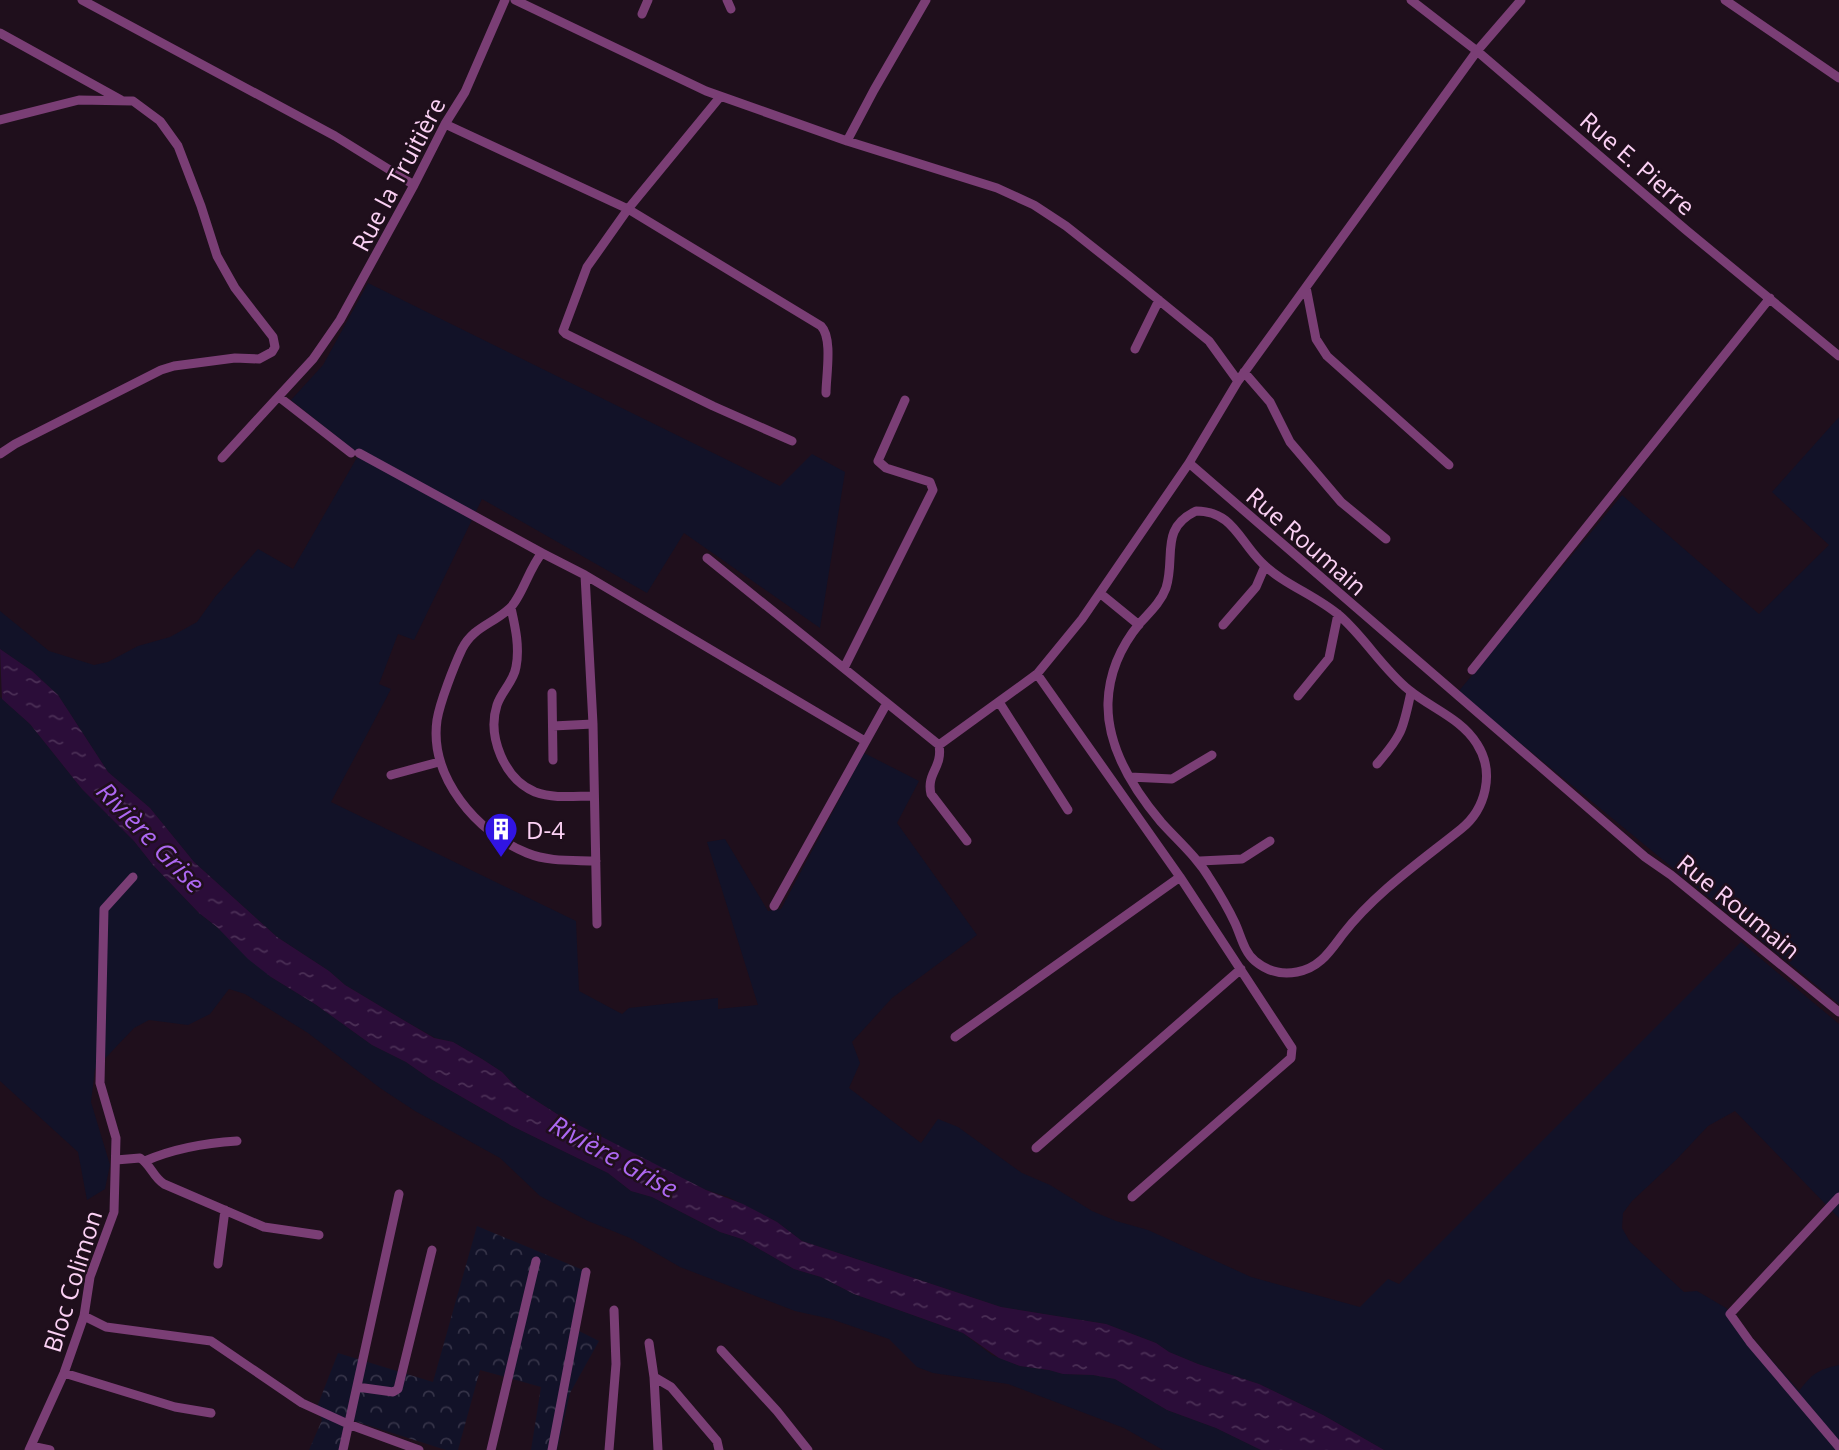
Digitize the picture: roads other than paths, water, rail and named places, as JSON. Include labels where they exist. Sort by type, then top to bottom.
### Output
[{"type":"street","points":[[82,0],[335,136],[415,185]]},
{"type":"street","name":"Rue la Truitière","points":[[222,458],[313,359],[340,320],[415,185],[445,124],[465,92],[505,0]]},
{"type":"street","points":[[515,0],[520,5],[618,47],[720,97],[847,141],[998,188],[1034,205],[1066,226],[1209,341],[1238,381]]},
{"type":"street","points":[[642,14],[648,0]]},
{"type":"street","points":[[847,141],[926,0]]},
{"type":"street","name":"Rue E. Pierre","points":[[1411,0],[1477,51],[1686,230],[1839,356]]},
{"type":"street","points":[[939,745],[1037,674],[1101,594],[1189,463],[1244,372],[1477,51],[1521,0]]},
{"type":"street","points":[[1725,0],[1839,78]]},
{"type":"street","points":[[0,33],[121,101]]},
{"type":"street","points":[[720,97],[628,209],[587,267],[563,327],[566,334],[792,442]]},
{"type":"street","points":[[0,120],[79,100],[133,101],[160,121],[178,146],[201,206],[216,256],[234,288],[273,337],[275,347],[272,352],[259,359],[235,358],[161,370],[0,454]]},
{"type":"street","points":[[445,124],[628,209],[826,331],[826,393]]},
{"type":"street","points":[[1306,287],[1316,339],[1328,356],[1449,465]]},
{"type":"street","points":[[1472,670],[1770,298]]},
{"type":"street","points":[[1135,349],[1159,300]]},
{"type":"street","points":[[1244,372],[1270,402],[1284,433],[1340,502],[1386,539]]},
{"type":"street","points":[[279,397],[355,453],[584,575],[865,741]]},
{"type":"street","points":[[844,668],[933,490],[930,482],[886,468],[878,461],[905,401]]},
{"type":"street","name":"Rue Roumain","points":[[1189,463],[1645,857],[1721,914],[1839,1012]]},
{"type":"street","points":[[1196,511],[1209,511],[1222,517],[1265,566],[1338,614],[1410,692],[1457,723],[1473,739],[1484,760],[1487,776],[1485,792],[1481,804],[1468,822],[1388,886],[1358,916],[1320,962],[1306,970],[1293,973],[1269,970],[1248,954],[1229,911],[1199,861],[1161,821],[1130,777],[1112,737],[1108,704],[1112,672],[1117,659],[1165,590],[1175,527],[1184,517],[1196,511]]},
{"type":"street","points":[[542,553],[535,561],[511,608],[477,629],[461,651],[438,719],[439,762],[448,782],[467,807],[483,824],[511,845],[529,854],[555,860],[596,861]]},
{"type":"street","points":[[707,558],[939,745],[940,760],[929,786],[931,794],[967,841]]},
{"type":"street","points":[[1223,625],[1256,587],[1265,566]]},
{"type":"street","points":[[584,575],[593,724],[597,924]]},
{"type":"street","points":[[1101,594],[1139,625]]},
{"type":"street","points":[[511,608],[517,631],[516,666],[497,704],[494,731],[497,748],[517,779],[534,791],[553,796],[594,796]]},
{"type":"street","points":[[1298,696],[1329,657],[1338,614]]},
{"type":"street","points":[[1037,674],[1180,877],[1292,1048],[1291,1058],[1132,1197]]},
{"type":"street","points":[[1377,764],[1404,728],[1410,692]]},
{"type":"street","points":[[552,693],[553,760]]},
{"type":"street","points":[[999,702],[1068,810]]},
{"type":"street","points":[[774,906],[887,703]]},
{"type":"street","points":[[553,726],[593,724]]},
{"type":"street","points":[[1130,777],[1172,779],[1212,755]]},
{"type":"street","points":[[391,775],[439,762]]},
{"type":"street","points":[[1199,861],[1241,859],[1270,841]]},
{"type":"street","name":"Bloc Colimon","points":[[30,1448],[64,1373],[84,1316],[90,1277],[114,1212],[116,1138],[100,1083],[104,909],[133,877]]},
{"type":"street","points":[[955,1037],[1180,877]]},
{"type":"street","points":[[1037,1148],[1241,969]]},
{"type":"street","points":[[145,1161],[165,1152],[203,1143],[237,1141]]},
{"type":"street","points":[[116,1160],[135,1157],[145,1161],[164,1184],[264,1227],[319,1235]]},
{"type":"street","points":[[343,1450],[399,1194]]},
{"type":"street","points":[[1839,1197],[1730,1314],[1750,1342],[1839,1447]]},
{"type":"street","points":[[218,1264],[225,1210]]},
{"type":"street","points":[[357,1387],[393,1392],[398,1389],[432,1250]]},
{"type":"street","points":[[491,1450],[536,1261]]},
{"type":"street","points":[[552,1450],[586,1272]]},
{"type":"street","points":[[609,1450],[616,1364],[614,1310]]},
{"type":"street","points":[[84,1316],[106,1327],[211,1341],[302,1403],[348,1424],[419,1450]]},
{"type":"street","points":[[649,1343],[654,1377],[658,1450]]},
{"type":"street","points":[[721,1350],[777,1411],[808,1450]]},
{"type":"street","points":[[64,1373],[175,1407],[211,1413]]},
{"type":"street","points":[[654,1377],[671,1387],[717,1441],[719,1450]]},
{"type":"street","points":[[30,1448],[50,1450]]},
{"type":"water","name":"Rivière Grise","points":[[0,649],[32,671],[58,695],[108,772],[150,808],[194,862],[277,937],[329,971],[345,985],[405,1021],[434,1038],[453,1042],[482,1059],[502,1072],[518,1089],[557,1114],[706,1190],[743,1204],[777,1222],[802,1241],[1001,1307],[1106,1324],[1156,1343],[1169,1352],[1198,1364],[1259,1384],[1323,1415],[1384,1450],[1261,1450],[1216,1428],[1167,1410],[1115,1379],[1063,1374],[1020,1366],[999,1358],[963,1333],[854,1294],[821,1277],[794,1269],[742,1239],[720,1232],[652,1197],[631,1191],[608,1173],[512,1126],[429,1078],[406,1062],[372,1045],[315,1004],[271,977],[199,913],[134,841],[82,789],[30,724],[2,699]]},
{"type":"place","name":"D-4","points":[[501,859]]}]
